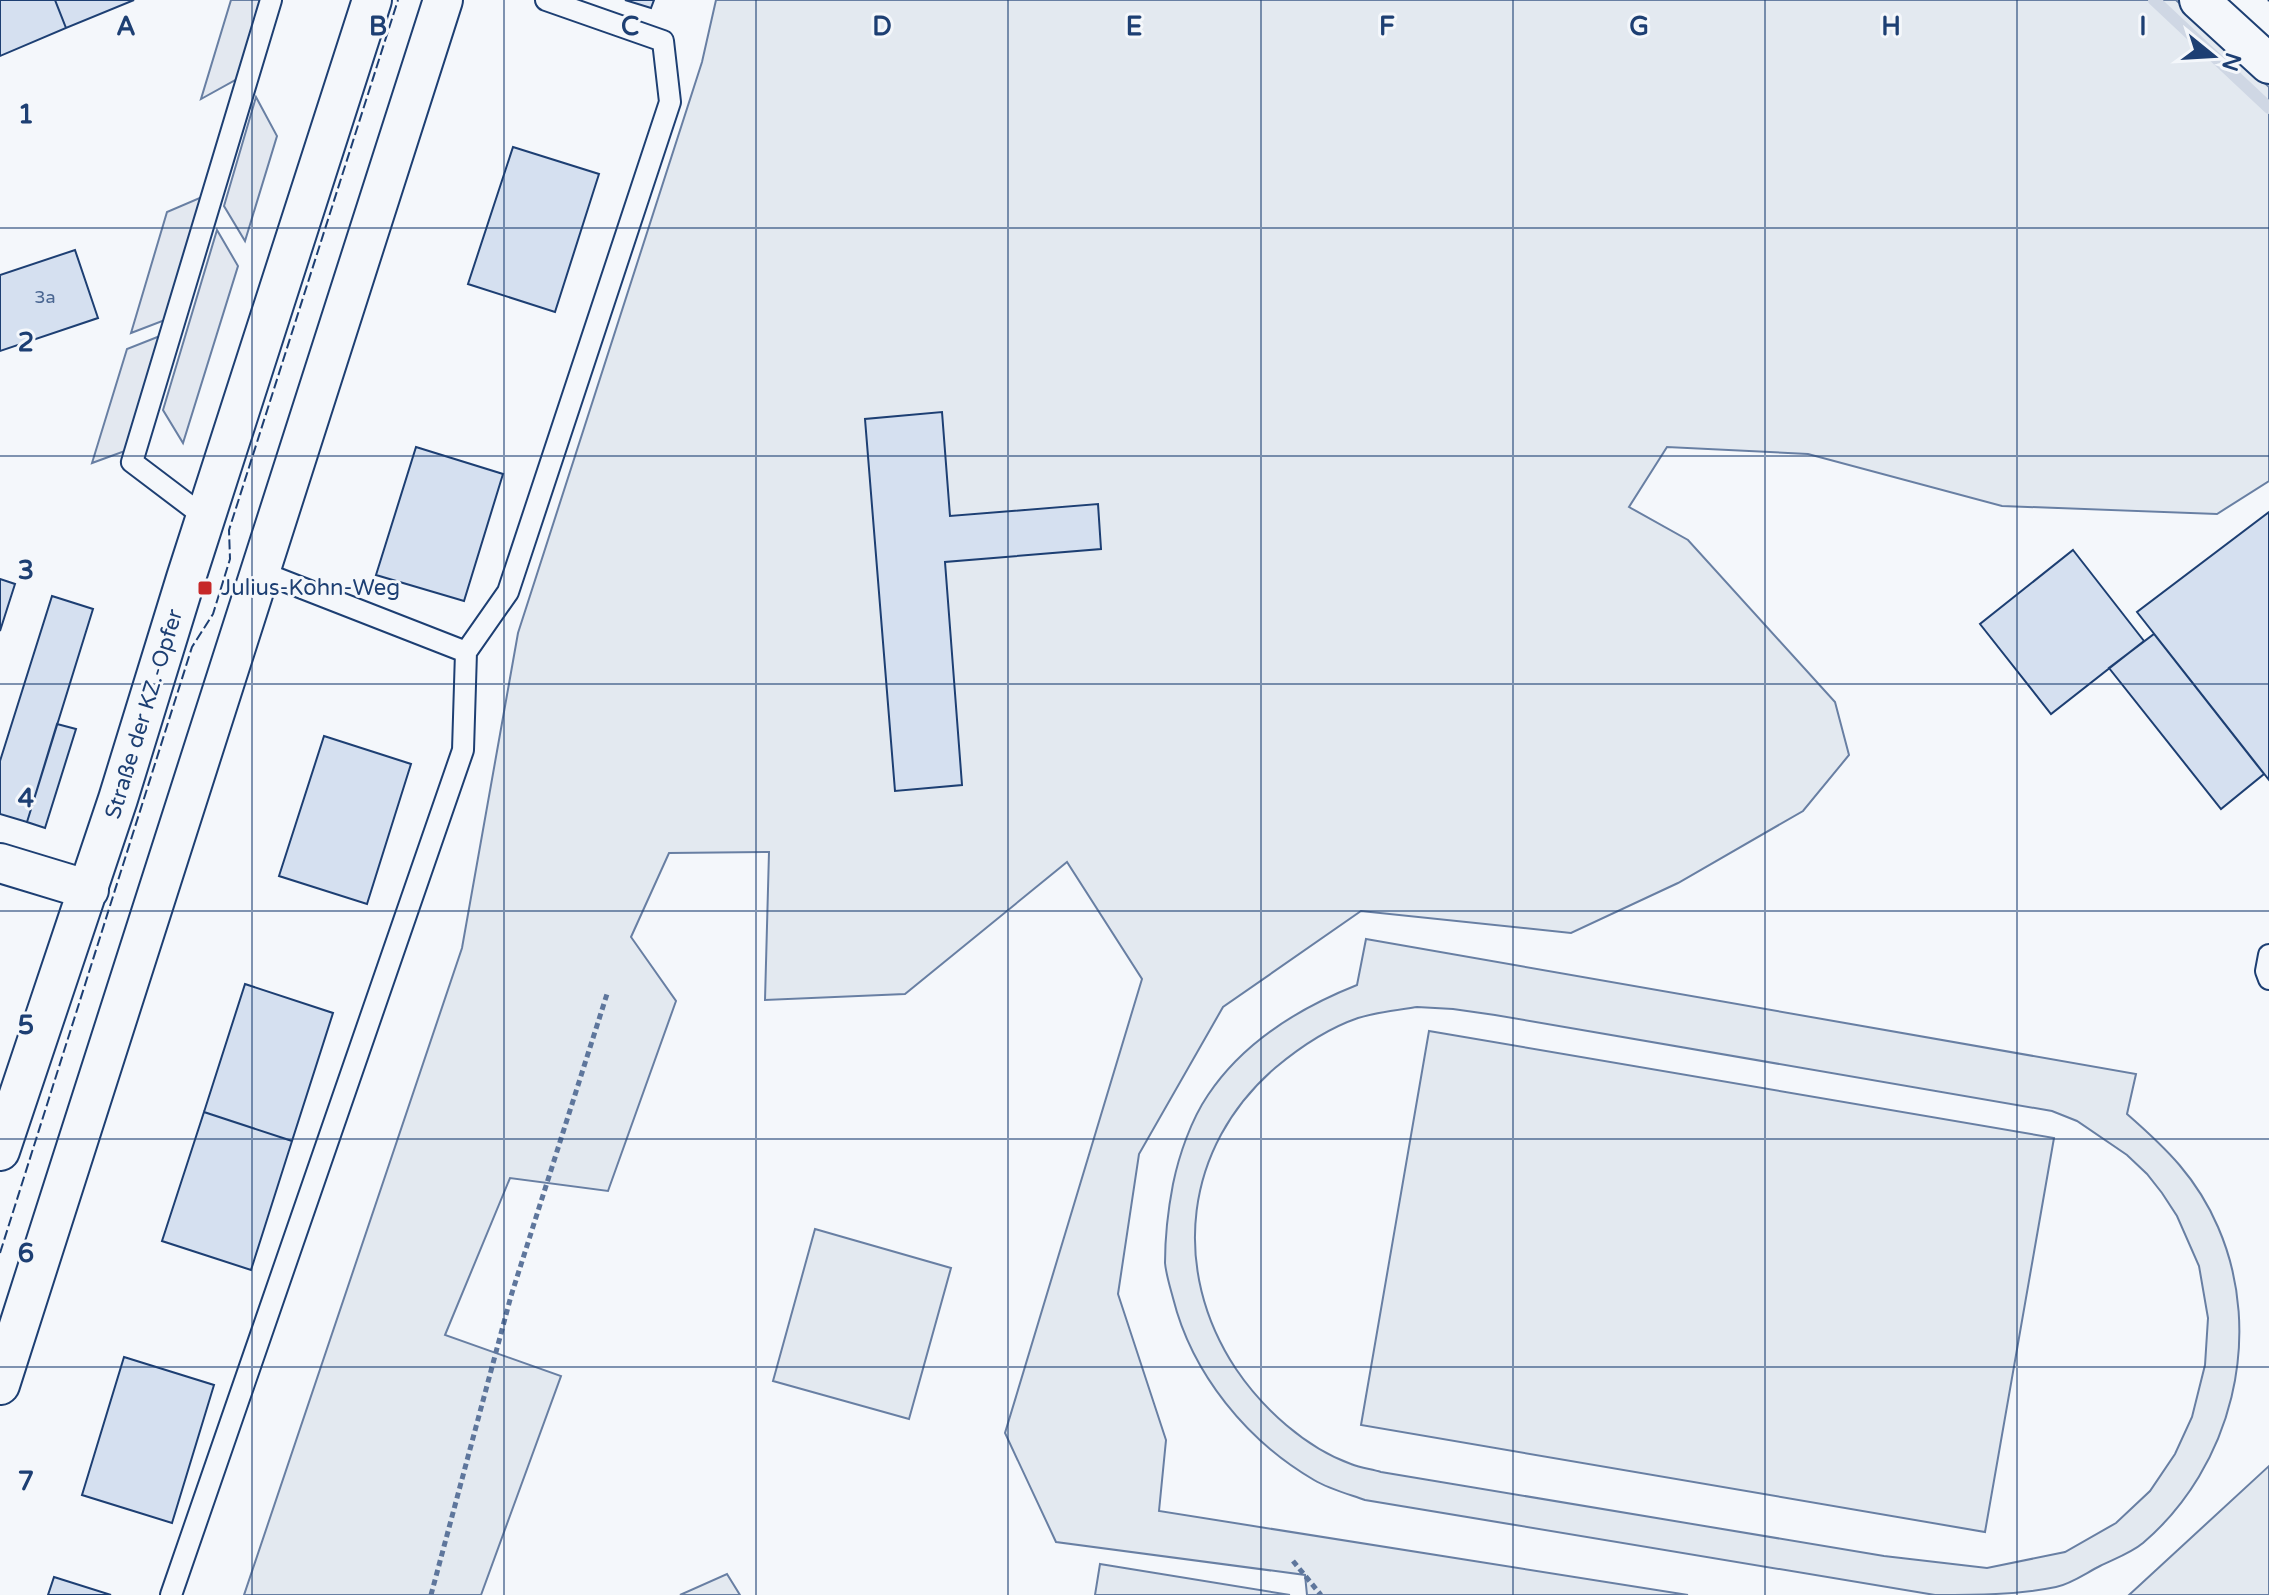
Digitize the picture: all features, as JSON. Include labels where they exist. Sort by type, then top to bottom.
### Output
[{"type":"street","name":"Straße der KZ.-Opfer","points":[[0,1151],[89,890],[372,0]]},
{"type":"street","points":[[0,1385],[443,0]]},
{"type":"street","points":[[2199,0],[2269,64]]},
{"type":"street","points":[[0,863],[89,890]]},
{"type":"lane","points":[[206,518],[132,462],[271,0]]},
{"type":"lane","points":[[171,1595],[463,750],[466,652],[508,592],[670,102],[663,41],[546,0]]},
{"type":"lane","points":[[261,572],[466,652]]},
{"type":"lane","points":[[2269,955],[2266,971],[2269,979]]},
{"type":"path","points":[[431,1595],[511,1296],[607,994]]},
{"type":"path","points":[[1293,1561],[1321,1595]]},
{"type":"shaded area","points":[[231,0],[261,0],[237,79],[201,99]]},
{"type":"shaded area","points":[[716,0],[2176,0],[2269,87],[2269,481],[2217,514],[2002,506],[1808,454],[1667,447],[1629,507],[1688,540],[1835,702],[1849,755],[1803,811],[1678,883],[1571,933],[1361,911],[1223,1007],[1139,1154],[1118,1294],[1166,1440],[1159,1511],[1688,1595],[1307,1595],[1305,1575],[1056,1542],[1005,1433],[1142,979],[1067,862],[905,994],[765,1000],[769,852],[669,853],[631,937],[676,1001],[608,1191],[510,1178],[445,1335],[561,1376],[481,1595],[244,1595],[462,948],[518,633],[702,62]]},
{"type":"shaded area","points":[[256,97],[277,136],[245,241],[224,206]]},
{"type":"shaded area","points":[[202,197],[165,320],[131,333],[167,212]]},
{"type":"shaded area","points":[[217,230],[238,266],[183,443],[163,410]]},
{"type":"shaded area","points":[[160,336],[125,451],[92,463],[127,349]]},
{"type":"shaded area","points":[[1366,939],[2136,1074],[2127,1114],[2180,1165],[2201,1194],[2218,1227],[2232,1268],[2239,1311],[2238,1354],[2232,1397],[2218,1438],[2199,1477],[2174,1512],[2143,1543],[2073,1581],[2026,1592],[1950,1595],[1935,1595],[1365,1500],[1314,1480],[1266,1446],[1208,1379],[1182,1326],[1173,1298],[1165,1263],[1166,1233],[1173,1184],[1186,1138],[1196,1115],[1222,1076],[1274,1028],[1314,1004],[1357,985]],"holes":[[[1417,1007],[1453,1009],[2052,1111],[2077,1121],[2127,1155],[2147,1174],[2177,1216],[2199,1266],[2208,1318],[2205,1365],[2192,1417],[2175,1454],[2150,1491],[2116,1523],[2065,1552],[1987,1568],[1884,1556],[1381,1472],[1351,1464],[1318,1448],[1287,1426],[1259,1398],[1236,1369],[1215,1331],[1201,1291],[1195,1251],[1197,1211],[1205,1172],[1221,1134],[1244,1100],[1275,1068],[1304,1046],[1346,1022],[1365,1016]]]},
{"type":"shaded area","points":[[1429,1031],[2054,1138],[1985,1532],[1361,1425]]},
{"type":"shaded area","points":[[815,1229],[951,1268],[909,1419],[773,1381]]},
{"type":"shaded area","points":[[2269,1466],[2269,1595],[2129,1595]]},
{"type":"shaded area","points":[[1100,1564],[1290,1595],[1095,1595]]},
{"type":"shaded area","points":[[727,1574],[740,1595],[680,1595]]},
{"type":"building","points":[[0,0],[55,0],[66,28],[0,56]]},
{"type":"building","points":[[55,0],[134,0],[66,28]]},
{"type":"building","points":[[625,0],[654,0],[651,8]]},
{"type":"building","points":[[513,147],[599,174],[555,312],[468,284]]},
{"type":"building","points":[[75,250],[98,318],[0,351],[0,275]]},
{"type":"building","points":[[942,412],[950,516],[1098,504],[1101,549],[945,562],[962,785],[895,791],[865,419]]},
{"type":"building","points":[[416,447],[503,474],[464,601],[376,575]]},
{"type":"building","points":[[2269,512],[2269,780],[2137,612]]},
{"type":"building","points":[[2073,550],[2144,641],[2051,714],[1980,624]]},
{"type":"building","points":[[0,579],[15,584],[0,631]]},
{"type":"building","points":[[52,596],[93,609],[27,822],[0,814],[0,761]]},
{"type":"building","points":[[2154,634],[2264,774],[2221,809],[2109,668]]},
{"type":"building","points":[[57,724],[76,729],[45,828],[27,822]]},
{"type":"building","points":[[324,736],[411,764],[367,904],[279,876]]},
{"type":"building","points":[[245,984],[333,1013],[292,1141],[204,1112]]},
{"type":"building","points":[[204,1112],[292,1141],[251,1270],[162,1241]]},
{"type":"building","points":[[124,1357],[214,1385],[172,1523],[82,1495]]},
{"type":"building","points":[[54,1577],[111,1595],[48,1595]]},
{"type":"waterway","points":[[2154,0],[2269,108]]},
{"type":"fence","points":[[0,1253],[192,647],[213,614],[230,559],[229,530],[398,0]]},
{"type":"place","name":"Julius-Kohn-Weg","points":[[205,588]]}]
